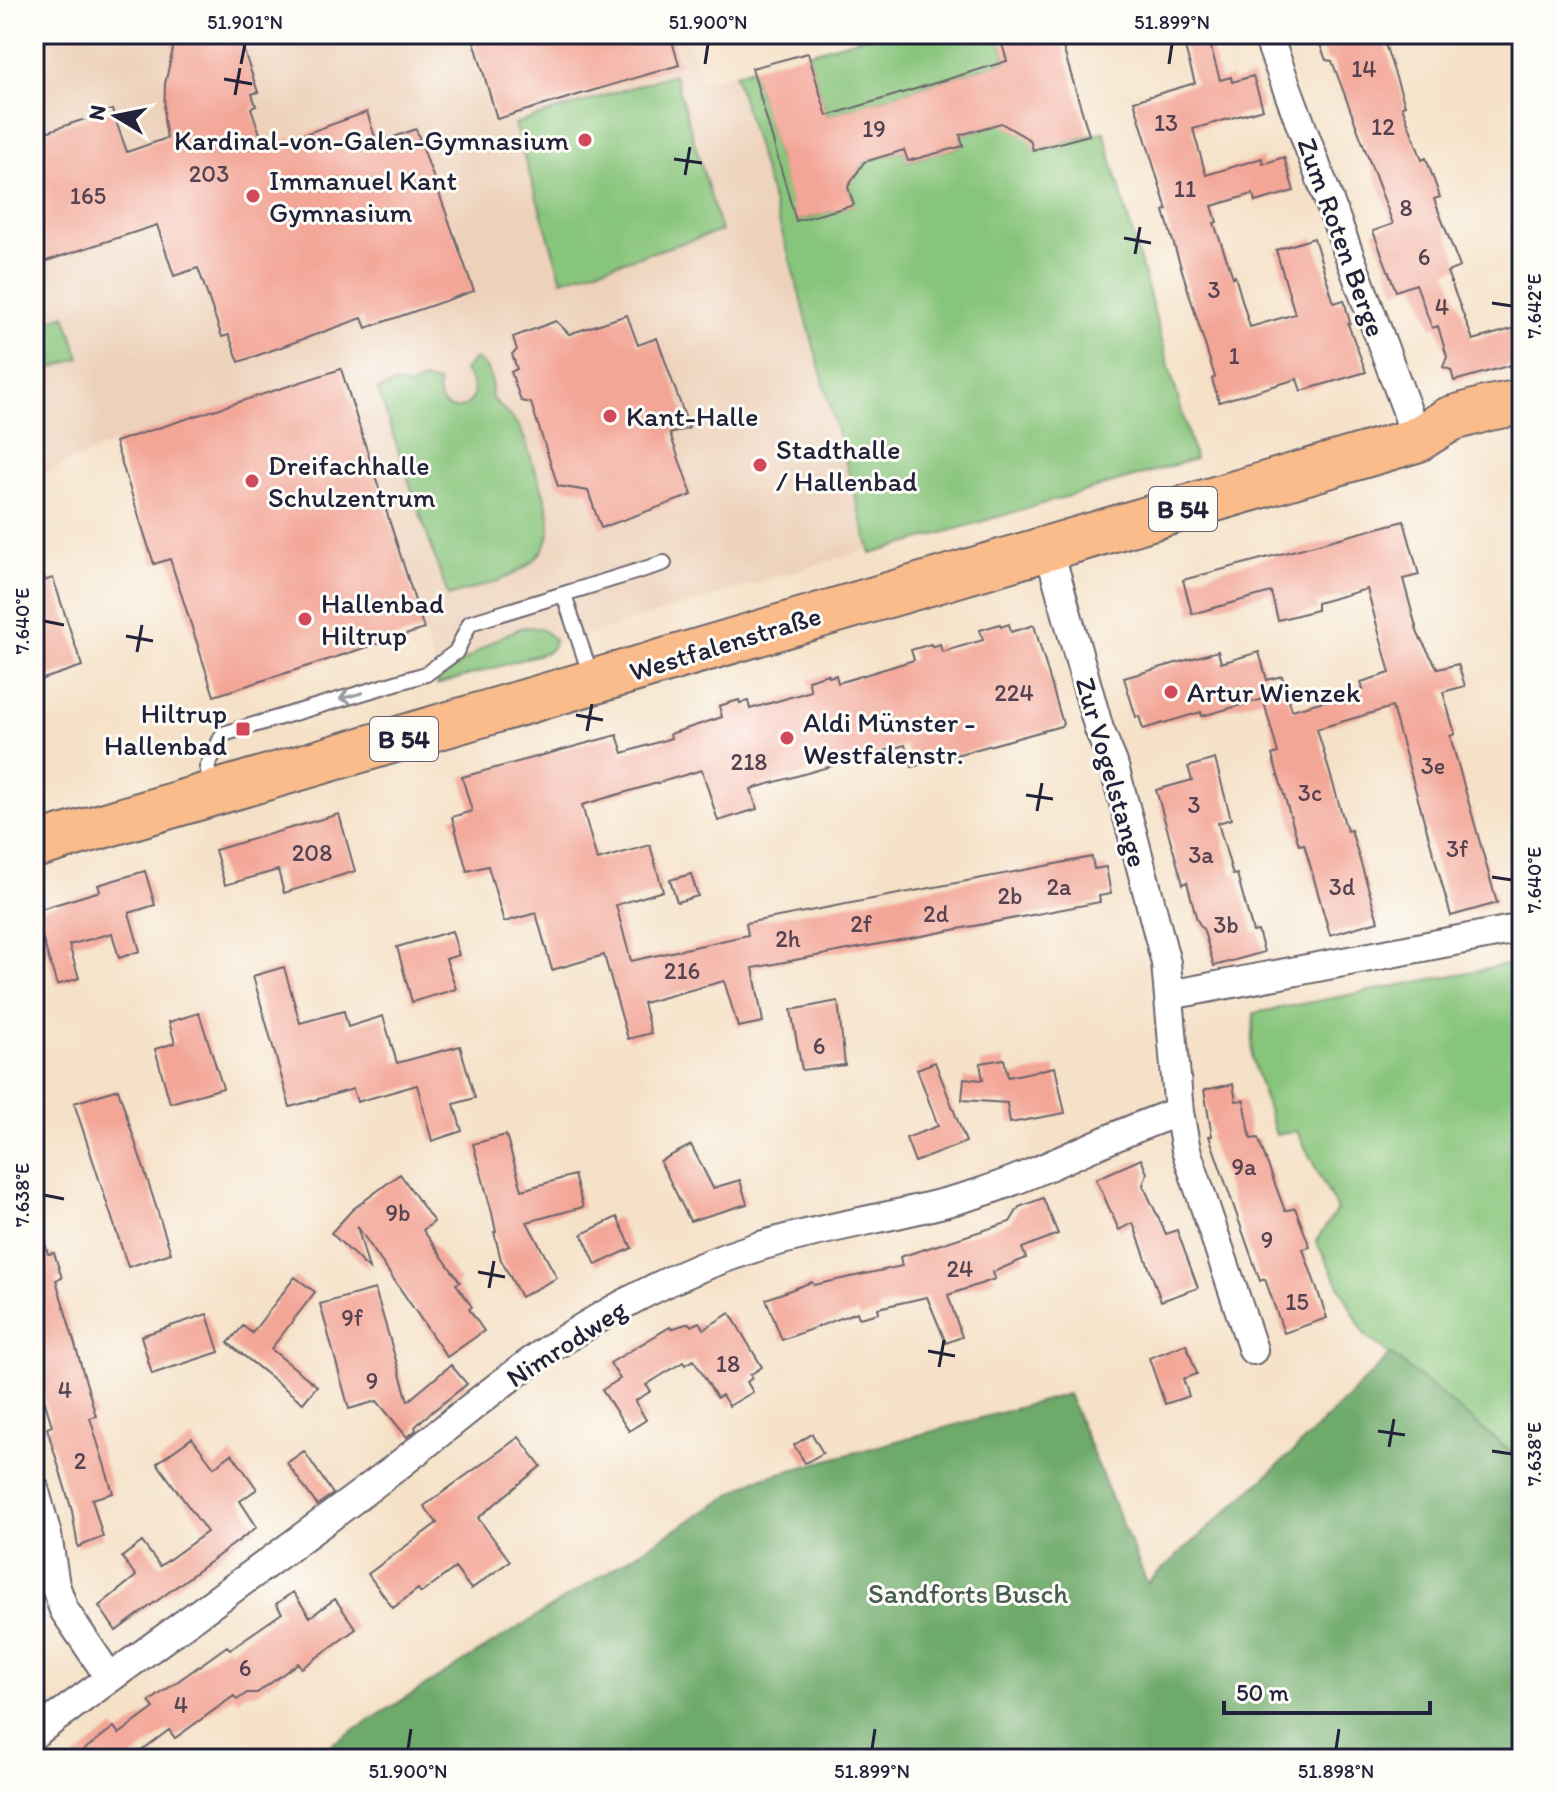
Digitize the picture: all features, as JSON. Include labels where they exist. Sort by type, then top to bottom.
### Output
[{"type":"main road","name":"Westfalenstraße","points":[[34,846],[1049,550],[1416,440],[1450,419],[1522,402]]},
{"type":"main road","name":"Westfalenstraße","points":[[1416,440],[1455,442],[1522,417]]},
{"type":"street","name":"Zum Roten Berge","points":[[1267,34],[1416,440]]},
{"type":"street","name":"Zur Vogelstange","points":[[1049,550],[1099,729],[1113,763],[1158,929],[1170,995],[1179,1112],[1186,1150],[1253,1350]]},
{"type":"street","points":[[1170,995],[1522,928]]},
{"type":"street","name":"Nimrodweg","points":[[34,1734],[435,1438],[512,1375],[641,1295],[693,1270],[758,1247],[926,1209],[981,1192],[1028,1175],[1140,1125],[1179,1112]]},
{"type":"street","points":[[34,1488],[47,1535],[55,1585],[64,1610],[110,1678]]},
{"type":"lane","points":[[215,794],[207,767],[223,734],[426,674],[456,652],[470,623],[664,563]]},
{"type":"lane","points":[[564,595],[593,683]]},
{"type":"shaded area","points":[[34,34],[688,34],[702,82],[735,74],[869,549],[439,680],[341,370],[115,442],[34,478]]},
{"type":"green space","points":[[875,34],[999,34],[1007,61],[827,116],[808,53]]},
{"type":"green space","points":[[752,68],[797,221],[853,205],[846,180],[855,177],[859,164],[904,150],[909,161],[962,146],[960,135],[1006,122],[1027,128],[1034,150],[1104,132],[1195,459],[871,554],[735,74]]},
{"type":"green space","points":[[674,74],[721,231],[562,280],[514,124]]},
{"type":"green space","points":[[65,315],[80,358],[34,375],[34,326]]},
{"type":"green space","points":[[474,359],[490,374],[491,397],[514,421],[524,438],[546,499],[549,535],[537,557],[518,572],[448,596],[378,390],[397,383],[410,387],[422,380],[439,383],[439,396],[444,405],[461,407],[469,403],[473,395],[472,384],[464,371]]},
{"type":"green space","points":[[524,627],[547,633],[554,640],[552,648],[437,685],[444,675],[488,644]]},
{"type":"green space","points":[[1522,962],[1522,1461],[1365,1335],[1316,1241],[1337,1210],[1297,1131],[1276,1135],[1252,1058],[1254,1013]]},
{"type":"green space","name":"Sandforts Busch","points":[[1391,1354],[1522,1461],[1522,1759],[308,1759],[755,1480],[1068,1394],[1147,1583],[1293,1452]]},
{"type":"building","name":"Immanuel Kant Gymnasium","points":[[168,34],[238,34],[258,92],[252,94],[256,106],[251,108],[265,148],[367,112],[377,143],[416,129],[474,291],[366,328],[362,318],[239,362],[229,335],[222,337],[198,268],[174,276],[157,225],[34,265],[34,136],[112,110],[127,152],[167,138],[165,84],[173,49]]},
{"type":"building","points":[[472,34],[670,34],[679,65],[497,119]]},
{"type":"building","points":[[999,34],[1059,34],[1089,135],[1033,150],[1030,140],[1001,123],[960,135],[963,146],[908,161],[904,150],[864,162],[848,187],[854,205],[796,221],[752,68],[808,53],[827,116],[1007,61]]},
{"type":"building","points":[[1181,34],[1207,34],[1220,80],[1231,77],[1232,82],[1253,76],[1263,109],[1193,129],[1206,175],[1262,158],[1263,164],[1284,157],[1294,191],[1255,202],[1253,194],[1212,206],[1217,222],[1214,223],[1235,276],[1250,327],[1295,314],[1276,250],[1314,238],[1334,303],[1344,300],[1348,324],[1366,372],[1301,391],[1297,379],[1219,402],[1212,379],[1215,377],[1134,101],[1195,83]]},
{"type":"building","points":[[1316,34],[1376,34],[1379,44],[1385,44],[1405,105],[1402,106],[1440,197],[1434,199],[1460,267],[1447,272],[1473,340],[1522,326],[1522,362],[1454,381],[1451,370],[1443,367],[1447,357],[1438,326],[1432,328],[1416,284],[1396,291],[1373,231],[1393,224],[1332,61],[1326,60]]},
{"type":"building","name":"Kant-Halle","points":[[627,315],[638,345],[657,338],[689,428],[670,434],[692,495],[601,528],[588,491],[558,486],[531,403],[521,401],[511,372],[517,369],[512,354],[517,350],[513,337],[556,321],[569,334]]},
{"type":"building","points":[[341,369],[424,629],[214,696],[170,559],[154,564],[115,442]]},
{"type":"building","points":[[1404,521],[1419,575],[1403,579],[1418,634],[1438,669],[1458,664],[1465,686],[1443,692],[1455,734],[1450,736],[1497,903],[1451,916],[1392,707],[1317,729],[1378,921],[1330,935],[1304,844],[1299,845],[1272,755],[1278,753],[1263,699],[1202,716],[1201,712],[1143,729],[1124,678],[1218,651],[1221,663],[1259,652],[1267,680],[1282,676],[1292,710],[1363,690],[1361,682],[1390,673],[1367,589],[1317,603],[1317,610],[1278,620],[1271,592],[1192,614],[1183,580]]},
{"type":"building","points":[[53,578],[82,666],[34,682],[34,584]]},
{"type":"building","points":[[1000,624],[1001,627],[1009,624],[1011,632],[1034,625],[1063,724],[1061,726],[912,767],[905,745],[751,789],[757,809],[718,821],[702,770],[582,805],[597,860],[650,845],[663,891],[616,905],[631,961],[748,935],[746,923],[1092,857],[1094,869],[1106,867],[1111,894],[1099,896],[1100,902],[753,968],[763,1022],[738,1027],[724,981],[643,1003],[651,1033],[628,1039],[604,955],[552,970],[536,913],[504,922],[488,866],[467,871],[452,817],[472,811],[462,777],[617,735],[623,753],[722,717],[719,706],[739,700],[740,703],[748,701],[750,709],[811,691],[808,680],[828,674],[829,677],[836,675],[838,683],[914,660],[911,650],[931,644],[932,647],[940,644],[942,652],[983,640],[980,630]]},
{"type":"building","points":[[1215,759],[1231,819],[1218,823],[1233,875],[1237,874],[1253,932],[1258,931],[1264,952],[1214,966],[1187,882],[1183,884],[1156,790],[1192,780],[1188,767]]},
{"type":"building","points":[[339,814],[355,871],[284,893],[278,870],[225,885],[215,850]]},
{"type":"building","points":[[145,871],[155,905],[129,913],[140,951],[119,958],[112,933],[69,945],[79,978],[57,985],[34,911],[100,891],[98,885]]},
{"type":"building","points":[[691,874],[698,896],[677,902],[670,880]]},
{"type":"building","points":[[452,931],[459,955],[446,959],[456,989],[412,1002],[397,947]]},
{"type":"building","points":[[284,967],[300,1023],[344,1011],[348,1027],[383,1016],[397,1063],[460,1046],[475,1098],[454,1104],[462,1131],[432,1141],[417,1085],[357,1102],[353,1089],[290,1107],[253,976]]},
{"type":"building","points":[[838,1001],[845,1065],[802,1070],[791,1010]]},
{"type":"building","points":[[199,1013],[223,1088],[170,1103],[155,1049],[175,1043],[169,1022]]},
{"type":"building","points":[[1004,1059],[1008,1077],[1055,1067],[1065,1113],[1010,1123],[1007,1103],[962,1100],[964,1078],[983,1080],[980,1063]]},
{"type":"building","points":[[935,1062],[966,1142],[915,1162],[906,1138],[938,1126],[917,1069]]},
{"type":"building","points":[[1233,1084],[1236,1101],[1244,1100],[1251,1139],[1258,1138],[1285,1211],[1295,1208],[1310,1247],[1303,1249],[1327,1318],[1284,1333],[1265,1279],[1260,1281],[1209,1136],[1212,1136],[1204,1090]]},
{"type":"building","points":[[118,1089],[171,1253],[128,1267],[74,1103]]},
{"type":"building","points":[[506,1135],[522,1190],[574,1175],[583,1207],[527,1222],[557,1278],[521,1297],[501,1260],[473,1144]]},
{"type":"building","points":[[691,1145],[713,1188],[740,1180],[747,1204],[690,1221],[660,1161]]},
{"type":"building","points":[[1141,1159],[1147,1173],[1143,1185],[1166,1234],[1177,1230],[1198,1288],[1161,1301],[1133,1223],[1119,1230],[1096,1179]]},
{"type":"building","points":[[400,1174],[434,1222],[423,1230],[460,1282],[456,1284],[484,1331],[447,1357],[357,1226],[369,1269],[331,1233],[352,1210]]},
{"type":"building","points":[[1043,1198],[1058,1234],[1022,1248],[1026,1258],[993,1272],[995,1279],[948,1295],[962,1337],[946,1343],[927,1297],[878,1308],[879,1313],[859,1318],[857,1312],[782,1340],[766,1299],[812,1282],[814,1285],[902,1266],[900,1257],[1010,1222],[1019,1207]]},
{"type":"building","points":[[617,1217],[632,1248],[596,1265],[582,1234]]},
{"type":"building","points":[[40,1226],[48,1254],[54,1253],[62,1278],[56,1280],[96,1416],[90,1418],[113,1493],[92,1499],[103,1537],[78,1547],[72,1511],[47,1428],[52,1426],[34,1365],[34,1227]]},
{"type":"building","points":[[295,1277],[315,1292],[271,1349],[317,1386],[303,1403],[228,1343],[243,1326],[252,1333]]},
{"type":"building","points":[[375,1289],[408,1401],[451,1365],[467,1384],[423,1419],[407,1437],[377,1401],[349,1409],[320,1304]]},
{"type":"building","points":[[730,1313],[762,1367],[750,1375],[752,1378],[747,1382],[753,1392],[729,1406],[722,1395],[717,1398],[694,1360],[685,1365],[683,1362],[646,1385],[651,1391],[635,1401],[646,1420],[629,1431],[602,1390],[620,1379],[610,1363],[670,1327],[689,1323],[691,1326],[699,1322],[704,1329]]},
{"type":"building","points":[[207,1314],[219,1352],[152,1374],[141,1336]]},
{"type":"building","points":[[1186,1344],[1197,1374],[1183,1379],[1189,1396],[1165,1404],[1149,1358]]},
{"type":"building","points":[[812,1434],[823,1453],[805,1463],[794,1445]]},
{"type":"building","points":[[519,1437],[541,1466],[478,1518],[510,1561],[471,1589],[455,1568],[421,1593],[418,1589],[393,1608],[368,1574],[437,1523],[424,1506]]},
{"type":"building","points":[[192,1438],[214,1467],[232,1454],[257,1489],[240,1501],[257,1527],[116,1631],[99,1606],[136,1576],[122,1557],[142,1542],[160,1566],[207,1532],[157,1463]]},
{"type":"building","points":[[304,1451],[333,1494],[317,1505],[287,1463]]},
{"type":"building","points":[[293,1592],[310,1617],[335,1599],[356,1629],[302,1668],[298,1663],[257,1693],[247,1693],[237,1700],[234,1696],[175,1738],[169,1730],[130,1759],[72,1759],[114,1727],[119,1734],[154,1708],[149,1702],[227,1646],[230,1649],[282,1613],[276,1604]]},
{"type":"place","name":"Kardinal-von-Galen-Gymnasium","points":[[585,140]]},
{"type":"place","name":"Immanuel Kant Gymnasium","points":[[253,196]]},
{"type":"place","name":"Kant-Halle","points":[[610,416]]},
{"type":"place","name":"Stadthalle / Hallenbad","points":[[760,465]]},
{"type":"place","name":"Dreifachhalle Schulzentrum","points":[[252,481]]},
{"type":"place","name":"Hallenbad Hiltrup","points":[[305,619]]},
{"type":"place","name":"Artur Wienzek","points":[[1171,692]]},
{"type":"place","name":"Hiltrup Hallenbad","points":[[243,729]]},
{"type":"place","name":"Aldi Münster - Westfalenstr.","points":[[787,738]]}]
